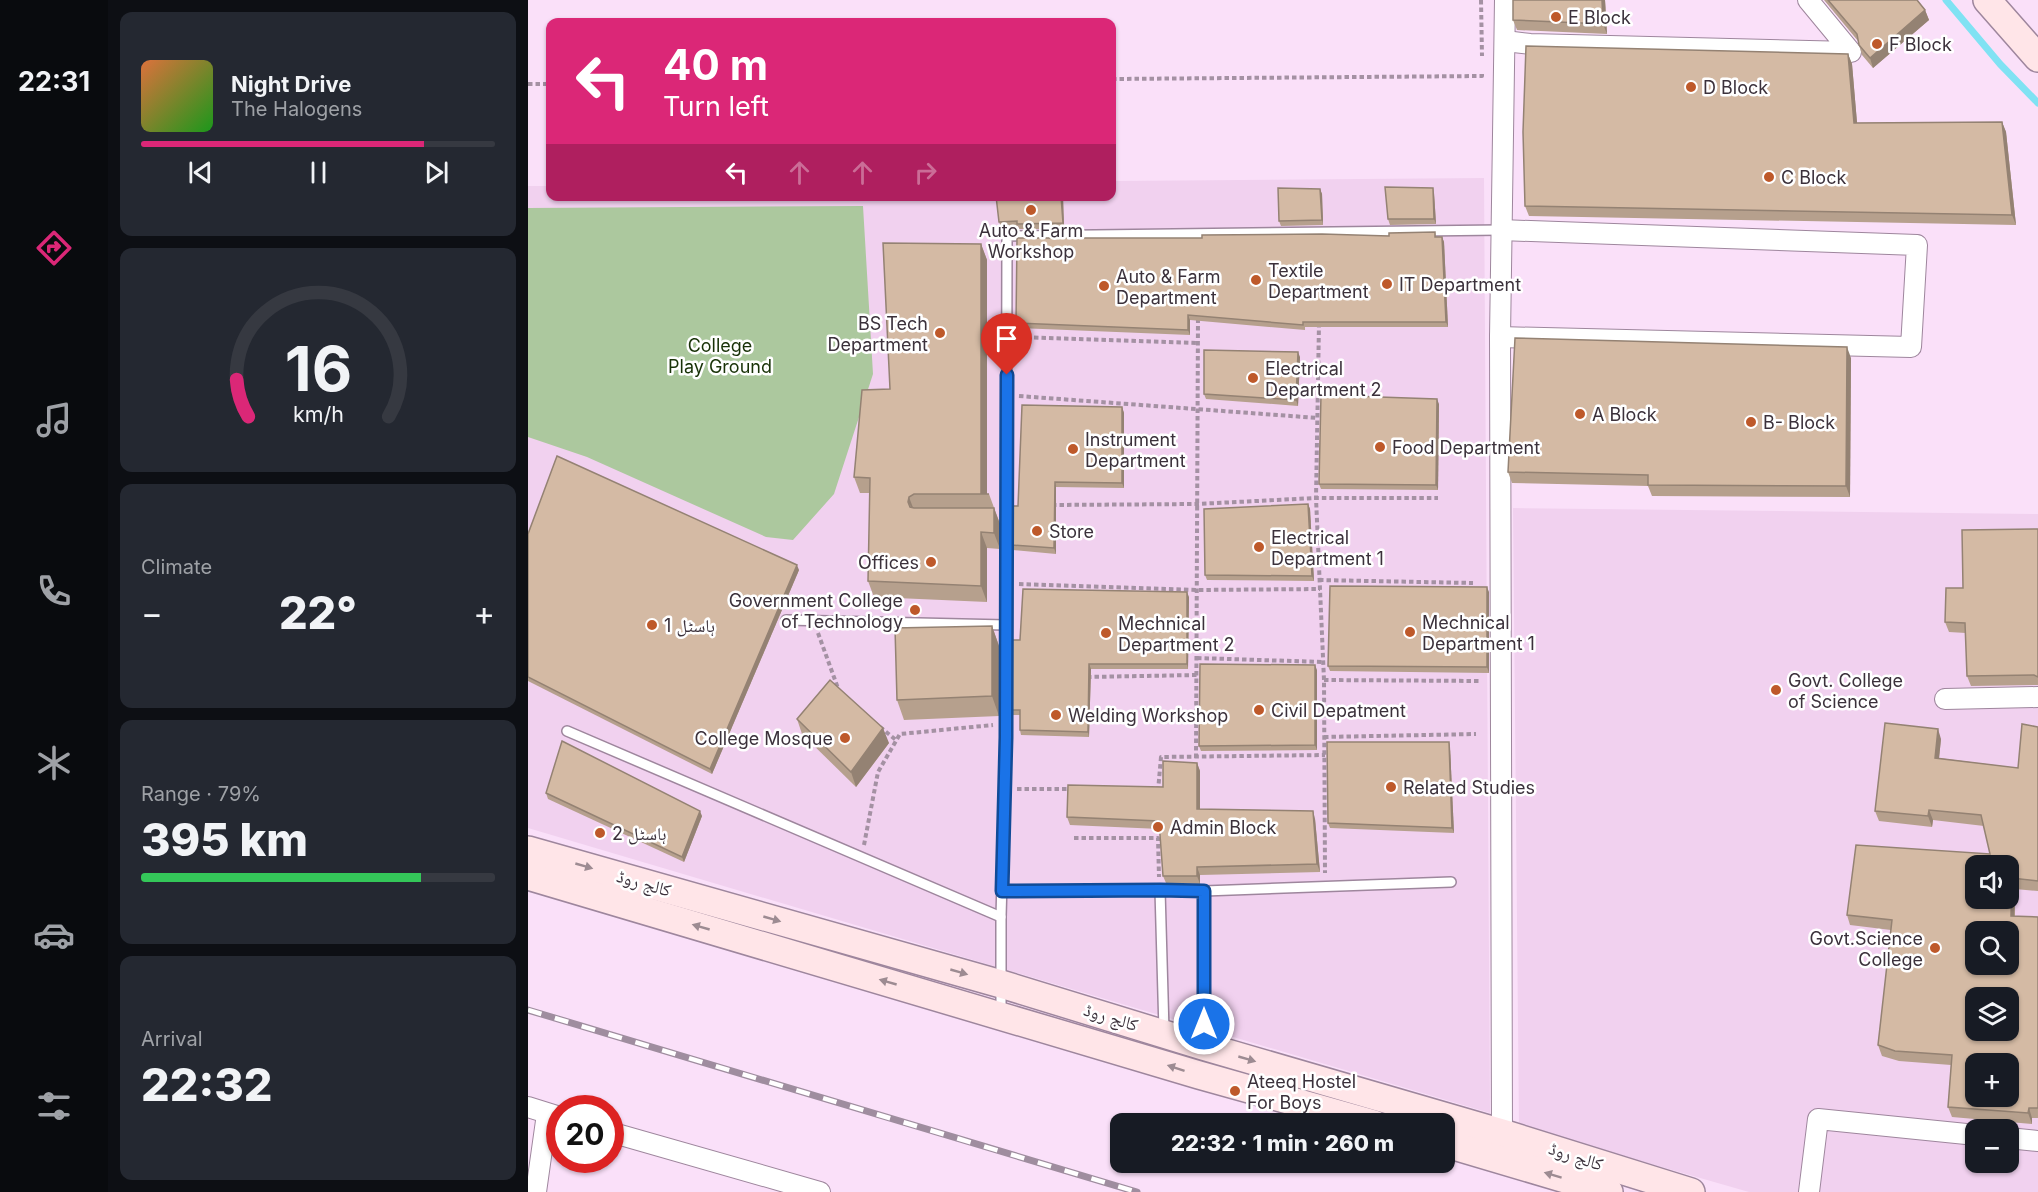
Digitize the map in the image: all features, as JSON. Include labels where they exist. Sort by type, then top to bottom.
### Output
[{"type":"main road","points":[[1987,0],[2038,58]]},
{"type":"main road","name":"کالج روڈ","points":[[528,850],[1001,984],[1203,1046],[1502,1132],[1691,1192]]},
{"type":"main road","name":"کالج روڈ","points":[[528,876],[1335,1113]]},
{"type":"main road","name":"کالج روڈ","points":[[1455,1146],[1609,1192]]},
{"type":"street","points":[[1502,1132],[1500,337],[1505,0]]},
{"type":"street","points":[[1505,41],[1530,44],[1851,51],[1808,0]]},
{"type":"street","points":[[1500,337],[1911,347],[1917,245],[1501,230]]},
{"type":"street","points":[[1945,699],[2038,697]]},
{"type":"street","points":[[528,1107],[546,1113]]},
{"type":"street","points":[[1809,1192],[1818,1119],[1965,1134]]},
{"type":"street","points":[[624,1136],[820,1192]]},
{"type":"street","points":[[2019,1139],[2038,1141]]},
{"type":"street","points":[[536,1192],[546,1147]]},
{"type":"lane","points":[[1001,1015],[1006,625],[1007,236],[1501,230]]},
{"type":"lane","points":[[995,517],[1006,517]]},
{"type":"lane","points":[[786,620],[1006,625]]},
{"type":"lane","points":[[567,731],[1001,917]]},
{"type":"lane","points":[[1002,891],[1204,891],[1450,882]]},
{"type":"lane","points":[[1160,890],[1164,1033]]},
{"type":"lane","points":[[1203,1046],[1204,891]]},
{"type":"path","points":[[1116,79],[1482,76],[1481,0]]},
{"type":"path","points":[[528,84],[546,84]]},
{"type":"path","points":[[1196,758],[1198,310]]},
{"type":"path","points":[[1319,314],[1316,498],[1324,680],[1325,886]]},
{"type":"path","points":[[1007,336],[1198,343]]},
{"type":"path","points":[[1007,395],[1318,418]]},
{"type":"path","points":[[1042,505],[1197,504],[1316,498],[1438,498]]},
{"type":"path","points":[[1319,580],[1473,583]]},
{"type":"path","points":[[1006,583],[1197,590],[1320,589]]},
{"type":"path","points":[[813,621],[840,694]]},
{"type":"path","points":[[1197,658],[1323,662]]},
{"type":"path","points":[[1077,677],[1197,675]]},
{"type":"path","points":[[1324,680],[1480,681]]},
{"type":"path","points":[[872,721],[896,740]]},
{"type":"path","points":[[861,857],[878,772],[900,734],[1005,724]]},
{"type":"path","points":[[1324,736],[1476,735]]},
{"type":"path","points":[[1146,790],[1158,791],[1161,757],[1325,755]]},
{"type":"path","points":[[1004,789],[1075,789]]},
{"type":"path","points":[[1074,838],[1158,838],[1160,890]]},
{"type":"shaded area","points":[[1484,178],[1490,1113],[528,828],[528,186],[546,186],[546,201],[1116,201],[1116,181]]},
{"type":"shaded area","name":"Govt. College of Science","points":[[1513,508],[2038,514],[2038,1192],[1749,1192],[1519,1126]]},
{"type":"green space","name":"College Play Ground","points":[[863,206],[873,374],[834,494],[793,540],[766,537],[587,457],[528,437],[528,208]]},
{"type":"building","points":[[1513,0],[1602,0],[1603,24],[1513,20]]},
{"type":"building","name":"F Block","points":[[1828,0],[1917,0],[1925,10],[1870,58],[1859,45],[1857,34]]},
{"type":"building","points":[[1526,46],[1848,54],[1854,123],[2002,122],[2012,215],[1525,206],[1523,132]]},
{"type":"building","points":[[1385,187],[1433,188],[1434,219],[1388,219]]},
{"type":"building","points":[[1278,188],[1320,189],[1322,220],[1279,221]]},
{"type":"building","name":"Auto & Farm Workshop","points":[[997,201],[1061,201],[1063,223],[999,222]]},
{"type":"building","points":[[1435,232],[1435,237],[1442,237],[1446,322],[1303,322],[1303,325],[1188,315],[1188,330],[1016,323],[1017,238],[1202,238],[1202,235],[1322,234],[1389,236],[1389,233]]},
{"type":"building","name":"BS Tech Department","points":[[883,243],[981,244],[981,494],[914,494],[909,497],[908,502],[910,507],[914,508],[994,508],[994,533],[981,532],[981,586],[868,581],[870,478],[854,477],[862,390],[890,389]]},
{"type":"building","points":[[1515,338],[1847,347],[1846,486],[1648,485],[1648,475],[1508,472]]},
{"type":"building","name":"Electrical Department 2","points":[[1204,350],[1298,352],[1296,400],[1204,394]]},
{"type":"building","name":"Food Department","points":[[1321,395],[1437,399],[1436,485],[1319,484]]},
{"type":"building","name":"Instrument Department","points":[[1022,405],[1122,407],[1122,483],[1055,482],[1054,548],[1011,545],[1011,506],[1018,506]]},
{"type":"building","name":"ہاسٹل 1","points":[[557,456],[797,565],[710,769],[528,677],[528,534]]},
{"type":"building","name":"Electrical Department 1","points":[[1308,504],[1312,576],[1205,575],[1204,509]]},
{"type":"building","points":[[2038,529],[2038,677],[2034,675],[1967,676],[1965,623],[1945,622],[1946,588],[1963,588],[1962,530]]},
{"type":"building","name":"Mechnical Department 1","points":[[1330,586],[1487,587],[1487,667],[1328,666]]},
{"type":"building","name":"Mechnical Department 2","points":[[1023,589],[1187,592],[1187,664],[1089,664],[1088,732],[1020,730],[1020,710],[1011,710],[1011,640],[1020,640]]},
{"type":"building","points":[[992,626],[992,696],[897,700],[895,628]]},
{"type":"building","name":"Civil Depatment","points":[[1200,664],[1315,665],[1315,745],[1199,746]]},
{"type":"building","name":"College Mosque","points":[[830,680],[883,728],[851,772],[797,719]]},
{"type":"building","points":[[1885,723],[1938,729],[1935,758],[2018,768],[2022,724],[2038,727],[2038,881],[2019,879],[2019,855],[1965,855],[1965,909],[2011,909],[2011,916],[2038,917],[2038,1108],[2029,1108],[2028,1113],[1948,1107],[1952,1055],[1895,1051],[1878,1045],[1892,920],[1847,915],[1856,845],[1990,854],[1981,815],[1929,810],[1928,816],[1875,811]]},
{"type":"building","name":"ہاسٹل 2","points":[[562,741],[700,811],[682,857],[546,793]]},
{"type":"building","name":"Related Studies","points":[[1327,742],[1449,742],[1452,828],[1328,823]]},
{"type":"building","points":[[1163,761],[1197,763],[1197,809],[1313,811],[1317,864],[1197,867],[1197,876],[1163,876],[1159,821],[1067,817],[1068,785],[1163,787]]},
{"type":"waterway","points":[[1946,0],[2000,64],[2038,103]]},
{"type":"railway","points":[[528,1010],[1137,1192]]},
{"type":"place","name":"E Block","points":[[1556,17]]},
{"type":"place","name":"F Block","points":[[1877,44]]},
{"type":"place","name":"D Block","points":[[1691,87]]},
{"type":"place","name":"C Block","points":[[1769,177]]},
{"type":"place","name":"Auto & Farm Workshop","points":[[1031,210]]},
{"type":"place","name":"Textile Department","points":[[1256,280]]},
{"type":"place","name":"IT Department","points":[[1387,284]]},
{"type":"place","name":"Auto & Farm Department","points":[[1104,286]]},
{"type":"place","name":"BS Tech Department","points":[[940,333]]},
{"type":"place","name":"Electrical Department 2","points":[[1253,378]]},
{"type":"place","name":"A Block","points":[[1580,414]]},
{"type":"place","name":"B- Block","points":[[1751,422]]},
{"type":"place","name":"Food Department","points":[[1380,447]]},
{"type":"place","name":"Instrument Department","points":[[1073,449]]},
{"type":"place","name":"Store","points":[[1037,531]]},
{"type":"place","name":"Electrical Department 1","points":[[1259,547]]},
{"type":"place","name":"Offices","points":[[931,562]]},
{"type":"place","name":"Government College of Technology","points":[[915,610]]},
{"type":"place","name":"ہاسٹل 1","points":[[652,625]]},
{"type":"place","name":"Mechnical Department 1","points":[[1410,632]]},
{"type":"place","name":"Mechnical Department 2","points":[[1106,633]]},
{"type":"place","name":"Govt. College of Science","points":[[1776,690]]},
{"type":"place","name":"Civil Depatment","points":[[1259,710]]},
{"type":"place","name":"Welding Workshop","points":[[1056,715]]},
{"type":"place","name":"College Mosque","points":[[845,738]]},
{"type":"place","name":"Related Studies","points":[[1391,787]]},
{"type":"place","name":"Admin Block","points":[[1158,827]]},
{"type":"place","name":"ہاسٹل 2","points":[[600,833]]},
{"type":"place","name":"Govt.Science College","points":[[1935,948]]},
{"type":"place","name":"Ateeq Hostel For Boys","points":[[1235,1091]]},
{"type":"route","points":[[1007,375],[1006,737],[1002,891],[1204,891],[1204,1024]]}]
